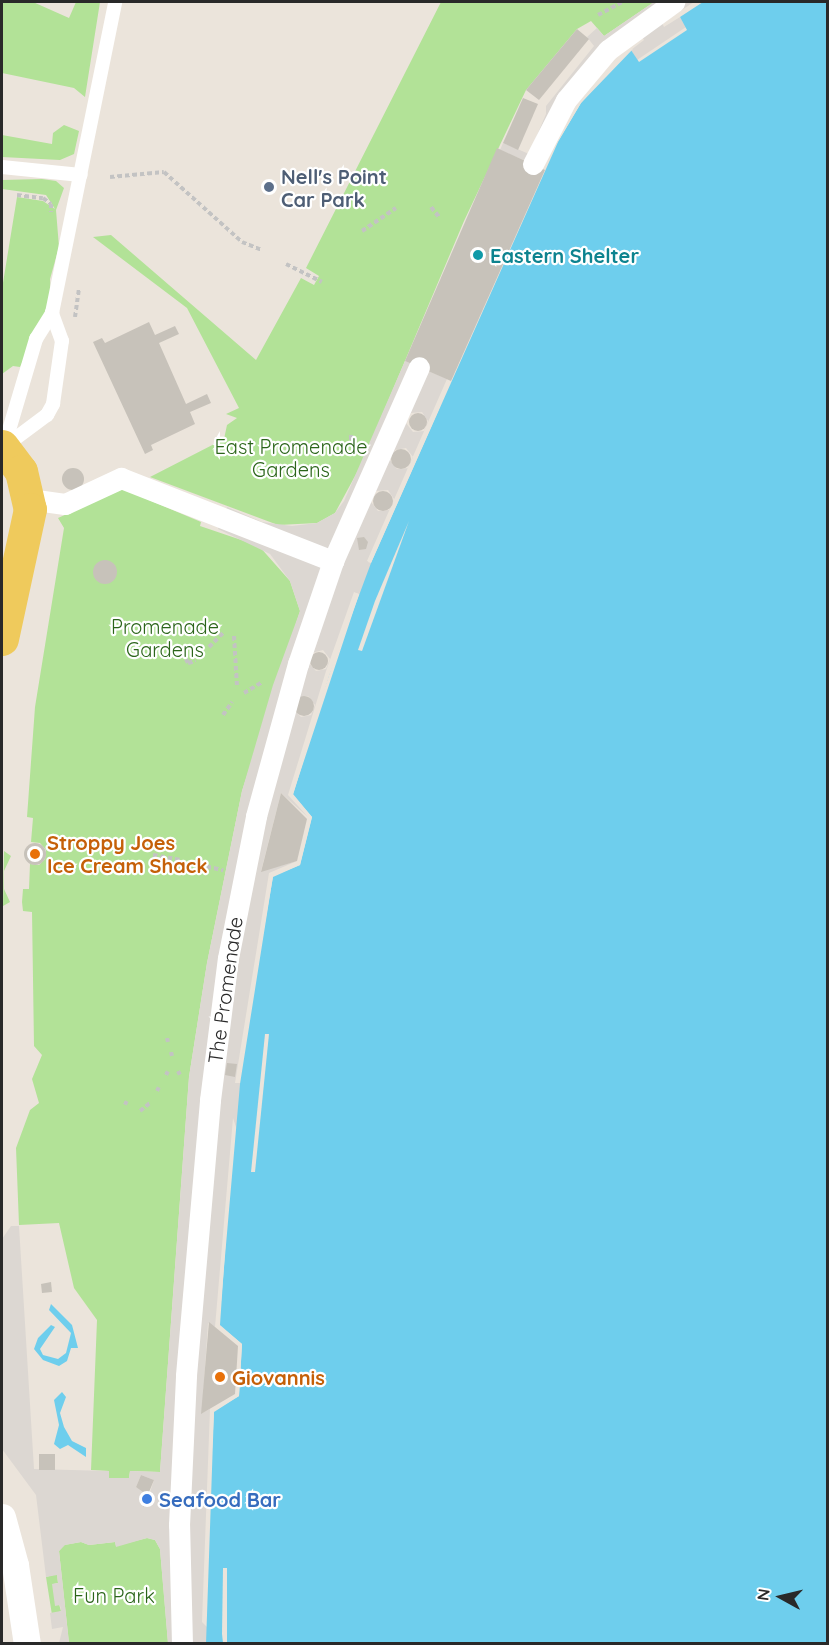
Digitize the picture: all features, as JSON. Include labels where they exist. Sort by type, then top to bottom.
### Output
[{"type":"main road","points":[[2,639],[24,543],[29,499],[21,471],[3,447]]},
{"type":"street","points":[[533,164],[566,100],[608,50],[674,2]]},
{"type":"street","name":"The Promenade","points":[[182,1644],[182,1441],[196,1240],[221,1003],[259,806],[298,664],[333,561],[419,367]]},
{"type":"street","points":[[29,499],[65,504],[121,478],[333,561]]},
{"type":"street","points":[[2,1517],[15,1565],[27,1644]]},
{"type":"lane","points":[[3,447],[36,339],[52,313],[115,2]]},
{"type":"lane","points":[[2,167],[81,176]]},
{"type":"lane","points":[[3,447],[47,415],[53,404],[62,341],[52,313]]},
{"type":"path","points":[[598,15],[622,2]]},
{"type":"path","points":[[110,177],[164,172],[242,242],[262,250]]},
{"type":"path","points":[[17,195],[48,201],[50,218],[56,219]]},
{"type":"path","points":[[431,207],[440,218]]},
{"type":"path","points":[[362,231],[396,208]]},
{"type":"path","points":[[286,264],[322,282]]},
{"type":"path","points":[[351,434],[351,440]]},
{"type":"path","points":[[209,647],[223,633]]},
{"type":"path","points":[[234,636],[237,686]]},
{"type":"path","points":[[179,646],[188,663],[196,660]]},
{"type":"path","points":[[244,693],[262,682]]},
{"type":"path","points":[[222,715],[232,702]]},
{"type":"path","points":[[153,855],[180,860]]},
{"type":"path","points":[[192,863],[224,870]]},
{"type":"path","points":[[140,1111],[151,1102]]},
{"type":"green space","points":[[2,2],[33,2],[69,18],[76,2],[100,2],[85,97],[74,88],[2,73]]},
{"type":"green space","name":"East Promenade Gardens","points":[[441,2],[654,2],[604,36],[591,21],[577,29],[526,90],[464,221],[361,465],[335,513],[317,523],[278,525],[150,477],[224,439],[227,425],[237,418],[226,414],[239,408],[187,308],[93,237],[111,235],[256,360],[301,278],[314,285],[319,276],[306,268]]},
{"type":"green space","points":[[64,125],[79,131],[74,154],[60,160],[2,157],[2,135],[52,144],[53,133]]},
{"type":"green space","points":[[2,180],[56,181],[64,188],[56,210],[59,247],[50,279],[51,305],[20,367],[13,366],[2,374],[2,289],[17,197],[43,201],[55,209],[46,195],[2,189]]},
{"type":"green space","name":"Promenade Gardens","points":[[123,489],[201,522],[200,526],[259,546],[290,581],[300,611],[242,791],[207,963],[189,1077],[160,1472],[130,1471],[129,1478],[109,1478],[109,1471],[91,1470],[97,1320],[74,1288],[59,1223],[19,1225],[16,1148],[30,1110],[39,1103],[32,1079],[42,1055],[34,1046],[32,912],[23,911],[22,902],[23,889],[29,889],[30,864],[39,865],[45,859],[46,850],[40,843],[31,842],[33,818],[27,817],[35,707],[64,528],[58,518]]},
{"type":"green space","points":[[4,851],[11,856],[4,871],[4,889],[10,902],[3,906]]},
{"type":"green space","name":"Fun Park","points":[[147,1538],[155,1540],[160,1549],[168,1643],[69,1643],[59,1551],[64,1545],[81,1542],[89,1545],[115,1542],[116,1546]]},
{"type":"green space","points":[[57,1574],[58,1583],[53,1584],[61,1611],[52,1615],[46,1577]]},
{"type":"shaded area","points":[[654,2],[694,2],[662,23],[664,27],[680,17],[686,27],[637,60],[631,50],[644,40],[641,35],[623,49],[583,91],[540,167],[500,150],[503,143],[529,154],[546,114],[546,106],[594,46],[587,37],[597,28],[604,36]]},
{"type":"shaded area","points":[[405,361],[447,379],[413,457],[406,448],[395,450],[390,460],[397,469],[408,468],[367,561],[371,562],[375,601],[354,592],[326,671],[288,795],[308,817],[281,793],[261,871],[297,861],[269,873],[235,1083],[240,1083],[251,1172],[233,1118],[215,1327],[208,1323],[202,1413],[210,1409],[202,1622],[223,1643],[168,1643],[160,1549],[155,1540],[147,1538],[116,1547],[115,1542],[89,1545],[81,1542],[65,1545],[59,1551],[69,1643],[59,1643],[63,1627],[52,1629],[50,1613],[61,1611],[60,1605],[55,1606],[52,1584],[58,1583],[57,1575],[46,1577],[36,1495],[2,1449],[2,1239],[11,1226],[19,1226],[34,1469],[109,1471],[109,1478],[129,1478],[130,1471],[160,1472],[189,1077],[207,963],[242,791],[273,685],[300,611],[290,581],[270,554],[218,529],[227,507],[262,522],[292,526],[317,523],[335,513],[344,501]],"holes":[[[422,412],[428,421],[424,431],[413,432],[406,423],[411,413]],[[388,490],[394,499],[389,510],[378,511],[371,502],[376,491]],[[323,650],[330,659],[326,669],[316,671],[309,663],[312,653]],[[308,696],[315,705],[311,715],[301,717],[293,709],[297,698]],[[141,1475],[154,1480],[150,1492],[136,1487]]]},
{"type":"water","points":[[703,2],[827,2],[827,1643],[206,1644],[214,1411],[239,1396],[242,1344],[219,1325],[240,1084],[273,876],[300,865],[312,817],[293,795],[329,676],[371,563],[558,142],[581,103],[611,69],[631,50],[639,62],[687,30],[680,17]]},
{"type":"water","points":[[51,1304],[72,1325],[78,1348],[71,1348],[67,1361],[59,1366],[43,1360],[34,1349],[38,1338],[51,1325],[55,1327],[40,1349],[43,1355],[58,1359],[66,1353],[71,1333],[49,1310]]},
{"type":"water","points":[[62,1392],[66,1397],[60,1413],[64,1427],[72,1441],[86,1448],[86,1457],[68,1445],[60,1449],[54,1444],[59,1425],[54,1400]]},
{"type":"pier","points":[[629,48],[633,49],[581,103],[542,168],[578,102]]},
{"type":"pier","points":[[448,380],[439,409],[371,563],[368,562]]},
{"type":"pier","points":[[409,521],[362,651],[358,650],[375,601]]},
{"type":"pier","points":[[356,593],[359,594],[293,794],[312,817],[300,865],[273,877],[237,1083],[270,876],[298,863],[309,817],[290,794]]},
{"type":"pier","points":[[265,1034],[269,1034],[255,1172],[251,1172]]},
{"type":"pier","points":[[234,1118],[220,1325],[242,1344],[239,1396],[214,1412],[203,1622],[211,1411],[236,1395],[239,1345],[216,1325]]},
{"type":"pier","points":[[223,1568],[227,1568],[227,1644],[223,1643],[222,1634]]},
{"type":"building","points":[[577,29],[589,39],[539,100],[526,90]]},
{"type":"building","points":[[523,98],[538,104],[518,150],[503,143]]},
{"type":"building","name":"Eastern Shelter","points":[[497,148],[545,170],[451,381],[405,361]]},
{"type":"building","points":[[149,322],[155,335],[175,326],[179,334],[159,343],[186,404],[207,394],[211,403],[190,412],[195,424],[151,445],[153,450],[145,454],[93,342],[102,338],[105,343]]},
{"type":"building","points":[[414,413],[422,413],[427,418],[425,429],[414,431],[409,426],[409,418]]},
{"type":"building","points":[[401,449],[408,452],[411,459],[408,466],[401,469],[394,466],[391,459],[394,452]]},
{"type":"building","points":[[73,468],[81,471],[84,479],[81,487],[73,490],[65,487],[62,479],[65,471]]},
{"type":"building","points":[[383,491],[390,494],[393,501],[390,508],[383,511],[376,508],[373,501],[376,494]]},
{"type":"building","points":[[364,537],[368,542],[366,549],[359,550],[357,538]]},
{"type":"building","points":[[105,560],[110,561],[116,567],[116,577],[110,583],[105,584],[100,583],[94,577],[93,572],[94,567],[100,561]]},
{"type":"building","points":[[315,652],[323,652],[328,657],[326,668],[315,670],[310,665],[310,657]]},
{"type":"building","points":[[304,696],[311,699],[314,706],[311,713],[304,716],[297,713],[294,706],[297,699]]},
{"type":"building","points":[[281,793],[307,819],[297,861],[261,872]]},
{"type":"building","name":"Stroppy Joes Ice Cream Shack","points":[[31,843],[39,843],[46,850],[46,858],[39,865],[31,865],[24,858],[24,850]]},
{"type":"building","points":[[227,1063],[237,1064],[235,1077],[225,1075]]},
{"type":"building","points":[[51,1282],[52,1292],[42,1293],[41,1284]]},
{"type":"building","name":"Giovannis","points":[[209,1322],[238,1346],[235,1394],[201,1414]]},
{"type":"building","points":[[39,1454],[55,1454],[55,1470],[39,1470]]},
{"type":"building","points":[[141,1475],[154,1480],[149,1492],[151,1506],[143,1507],[143,1492],[136,1487]]},
{"type":"place","name":"Nell's Point Car Park","points":[[269,187]]},
{"type":"place","name":"Eastern Shelter","points":[[478,255]]},
{"type":"place","name":"Stroppy Joes Ice Cream Shack","points":[[35,854]]},
{"type":"place","name":"Giovannis","points":[[220,1377]]},
{"type":"place","name":"Seafood Bar","points":[[147,1499]]}]
